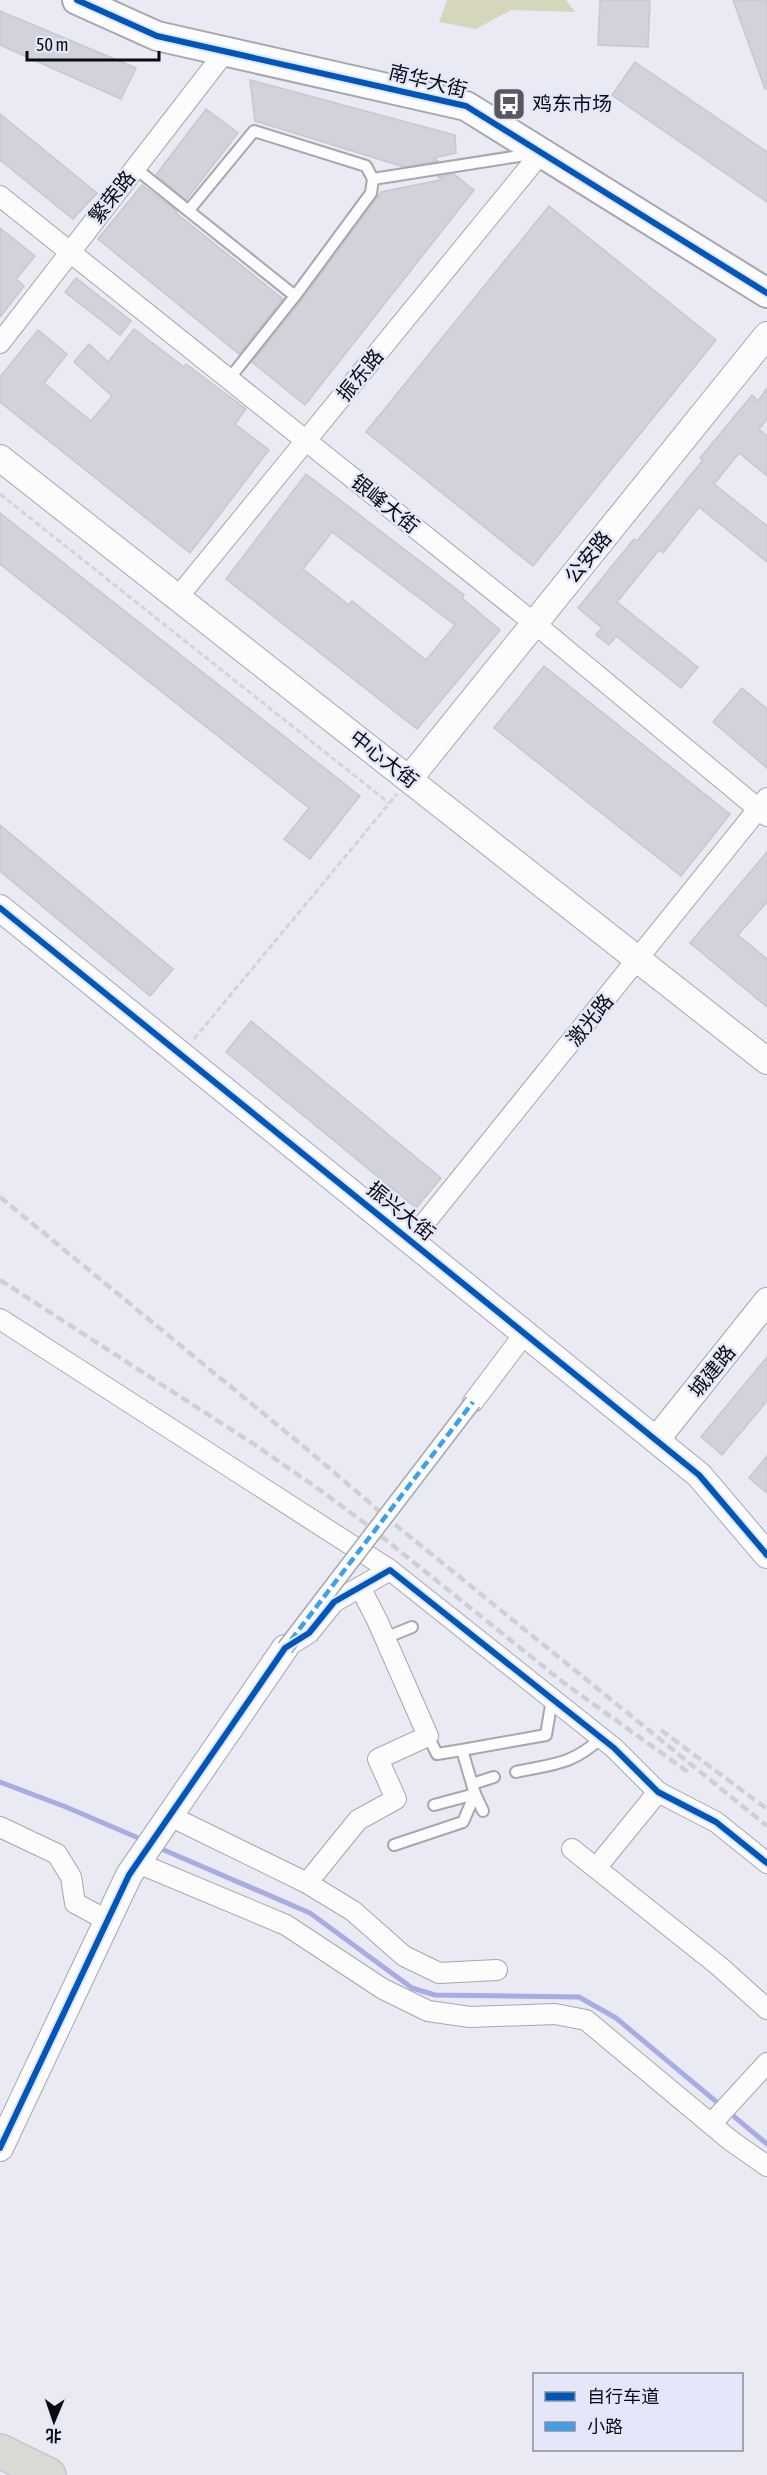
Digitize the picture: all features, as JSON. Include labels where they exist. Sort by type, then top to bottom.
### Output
[{"type":"highway","points":[[0,2451],[49,2475]]},
{"type":"main road","name":"南华大街","points":[[77,0],[157,36],[466,106],[767,293]]},
{"type":"street","name":"繁荣路","points":[[0,343],[225,52]]},
{"type":"street","name":"振东路","points":[[178,597],[541,153]]},
{"type":"street","name":"银峰大街","points":[[0,196],[764,807]]},
{"type":"street","name":"公安路","points":[[409,779],[767,334]]},
{"type":"street","name":"中心大街","points":[[0,458],[767,1061]]},
{"type":"street","name":"激光路","points":[[411,1240],[764,807]]},
{"type":"street","name":"振兴大街","points":[[0,908],[699,1475],[767,1555]]},
{"type":"street","name":"城建路","points":[[656,1440],[767,1301]]},
{"type":"street","points":[[0,1319],[390,1570],[601,1738],[658,1792],[716,1822],[767,1863]]},
{"type":"street","points":[[0,2148],[129,1875],[285,1648],[525,1333]]},
{"type":"street","points":[[285,1648],[309,1634],[334,1602],[390,1570]]},
{"type":"street","points":[[308,1883],[358,1820],[396,1799],[378,1759],[428,1736],[360,1587]]},
{"type":"street","points":[[596,1868],[658,1792]]},
{"type":"street","points":[[170,1816],[308,1883],[353,1911],[404,1956],[439,1973],[497,1970]]},
{"type":"street","points":[[0,1827],[57,1854],[71,1877],[75,1903],[108,1921]]},
{"type":"street","points":[[572,1849],[719,1966],[767,2009]]},
{"type":"street","points":[[146,1850],[286,1925],[383,1989],[428,2011],[470,2017],[555,2014],[586,2020],[711,2124],[767,2166]]},
{"type":"street","points":[[711,2124],[767,2063]]},
{"type":"lane","points":[[189,210],[254,130],[366,166],[373,178],[371,193],[295,296],[229,379]]},
{"type":"lane","points":[[373,178],[541,153]]},
{"type":"lane","points":[[135,168],[295,296]]},
{"type":"lane","points":[[385,1638],[412,1627]]},
{"type":"lane","points":[[428,1736],[437,1754],[546,1735],[552,1699]]},
{"type":"lane","points":[[516,1772],[572,1760],[601,1738]]},
{"type":"lane","points":[[462,1750],[473,1789],[483,1811]]},
{"type":"lane","points":[[434,1804],[473,1789],[494,1777]]},
{"type":"lane","points":[[394,1845],[464,1822],[473,1789]]},
{"type":"path","points":[[0,494],[389,803]]},
{"type":"path","points":[[182,1054],[409,779]]},
{"type":"green space","points":[[447,0],[566,0],[575,12],[511,10],[476,29],[439,22]]},
{"type":"building","points":[[600,0],[650,0],[648,47],[598,45]]},
{"type":"building","points":[[733,0],[767,0],[767,89],[765,89]]},
{"type":"building","points":[[0,11],[136,68],[121,99],[0,45]]},
{"type":"building","points":[[635,62],[767,152],[767,202],[612,95]]},
{"type":"building","points":[[250,80],[455,135],[456,153],[434,158],[438,161],[404,167],[255,121]]},
{"type":"building","points":[[206,109],[238,133],[186,200],[156,175]]},
{"type":"building","points":[[0,114],[97,193],[73,219],[0,160]]},
{"type":"building","points":[[454,174],[474,190],[305,405],[252,362],[301,301],[381,192],[445,179],[437,177]]},
{"type":"building","points":[[142,185],[283,299],[239,354],[98,239]]},
{"type":"building","points":[[549,206],[716,340],[533,566],[366,432]]},
{"type":"building","points":[[0,228],[35,256],[16,279],[24,286],[0,317]]},
{"type":"building","points":[[76,278],[131,321],[120,335],[65,292]]},
{"type":"building","points":[[134,329],[184,367],[186,364],[246,409],[235,424],[269,450],[190,553],[0,402],[0,377],[38,330],[67,354],[44,383],[91,421],[112,396],[74,362],[89,344],[108,362]]},
{"type":"building","points":[[767,388],[767,419],[759,429],[767,436],[767,476],[739,453],[714,484],[767,526],[767,562],[699,507],[663,553],[659,550],[617,602],[698,667],[681,688],[616,636],[609,645],[596,635],[602,628],[578,608],[634,539],[637,541],[703,460],[700,458],[752,395],[758,401]]},
{"type":"building","points":[[306,474],[464,595],[462,598],[500,630],[417,729],[226,579]],"holes":[[[332,532],[455,625],[426,660],[352,601],[349,605],[303,569]]]},
{"type":"building","points":[[0,513],[360,796],[310,859],[284,839],[309,808],[0,564]]},
{"type":"building","points":[[544,666],[730,814],[681,876],[494,728]]},
{"type":"building","points":[[742,688],[767,709],[767,768],[713,722]]},
{"type":"building","points":[[0,825],[173,969],[150,996],[0,871]]},
{"type":"building","points":[[767,852],[767,902],[738,935],[767,959],[767,1007],[690,943]]},
{"type":"building","points":[[251,1021],[441,1178],[416,1208],[226,1052]]},
{"type":"building","points":[[767,1357],[767,1401],[722,1455],[701,1437]]},
{"type":"building","points":[[767,1456],[767,1493],[749,1478]]},
{"type":"waterway","points":[[0,1782],[143,1840]]},
{"type":"waterway","points":[[157,1847],[310,1913],[412,1988],[435,1995],[579,1997],[616,2018],[767,2144]]},
{"type":"railway","points":[[0,1197],[398,1527],[767,1826]]},
{"type":"railway","points":[[0,1280],[252,1443],[320,1490],[366,1524],[564,1683],[688,1772]]},
{"type":"railway","points":[[661,1730],[767,1809]]},
{"type":"marked path","points":[[291,1640],[473,1402]]},
{"type":"cycle path","points":[[77,0],[157,36],[466,106],[767,293]]},
{"type":"cycle path","points":[[0,908],[699,1475],[767,1555]]},
{"type":"cycle path","points":[[0,2148],[129,1875],[285,1648],[309,1633],[334,1602],[390,1570],[614,1748],[658,1792],[716,1822],[767,1863]]},
{"type":"place","name":"鸡东市场","points":[[509,104]]}]
